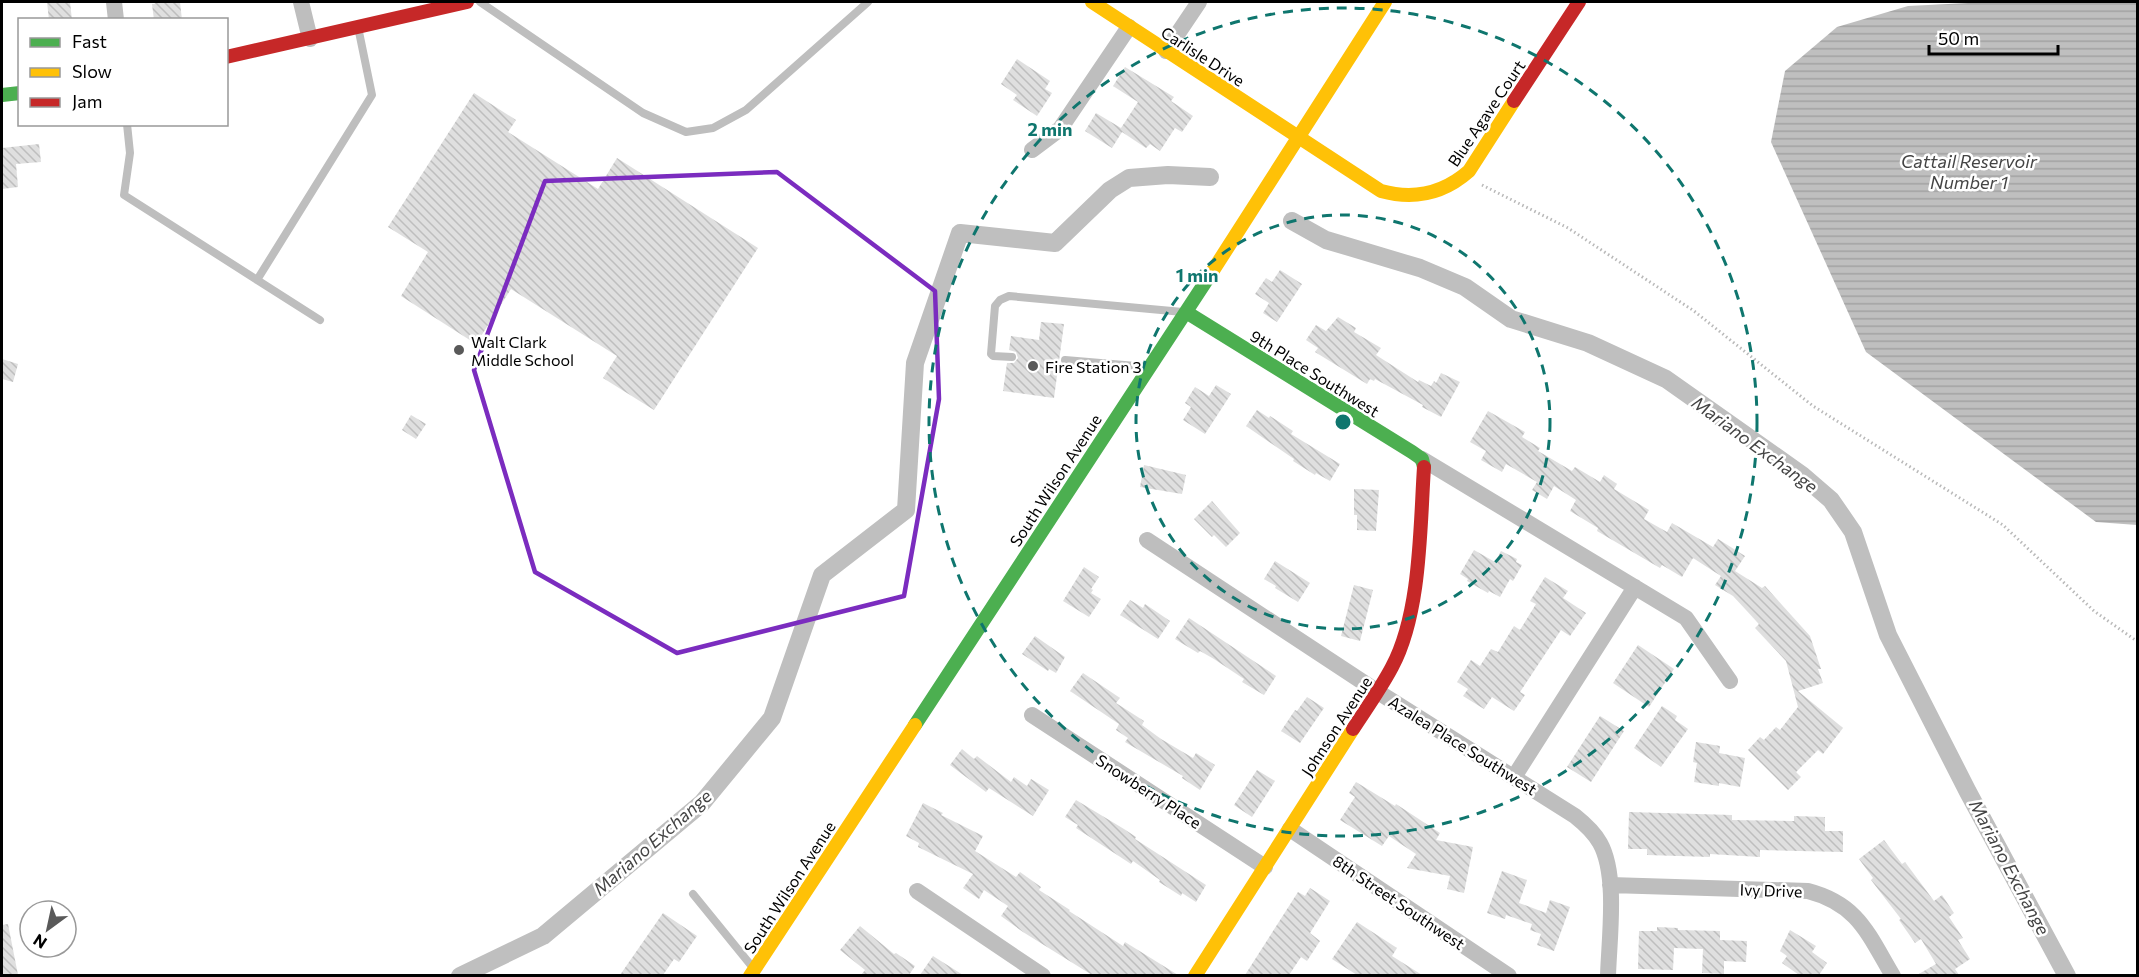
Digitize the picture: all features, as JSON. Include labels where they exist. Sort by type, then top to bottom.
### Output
[{"type":"street","points":[[114,2],[116,18]]},
{"type":"street","points":[[301,2],[310,39]]},
{"type":"street","points":[[228,57],[467,2]]},
{"type":"street","name":"Carlisle Drive","points":[[1092,2],[1298,136]]},
{"type":"street","points":[[1166,51],[1199,2]]},
{"type":"street","name":"South Wilson Avenue","points":[[752,972],[1186,312],[1385,2]]},
{"type":"street","name":"Blue Agave Court","points":[[1298,136],[1381,191],[1395,196],[1427,194],[1449,187],[1464,176],[1478,158],[1579,2]]},
{"type":"street","points":[[1032,150],[1060,129],[1129,27]]},
{"type":"street","points":[[2,95],[18,93]]},
{"type":"street","name":"9th Place Southwest","points":[[1186,312],[1423,461]]},
{"type":"street","points":[[1423,461],[1686,618],[1730,681]]},
{"type":"street","name":"Johnson Avenue","points":[[1195,975],[1393,666],[1405,633],[1412,604],[1418,557],[1423,461]]},
{"type":"street","name":"Azalea Place Southwest","points":[[1147,540],[1378,692],[1575,816],[1588,827],[1600,843],[1608,862],[1610,885],[1608,975]]},
{"type":"street","points":[[1514,777],[1635,587]]},
{"type":"street","name":"Snowberry Place","points":[[1032,715],[1265,867]]},
{"type":"street","name":"8th Street Southwest","points":[[1290,829],[1509,975]]},
{"type":"street","name":"Ivy Drive","points":[[1610,885],[1808,891],[1827,896],[1856,916],[1893,975]]},
{"type":"street","points":[[917,891],[1043,975]]},
{"type":"lane","points":[[480,2],[644,113],[686,132],[713,128],[746,110],[868,2]]},
{"type":"lane","points":[[257,280],[372,95],[358,26]]},
{"type":"lane","points":[[127,126],[130,153],[124,195],[320,320]]},
{"type":"lane","points":[[1012,357],[991,354],[995,306],[1000,300],[1009,296],[1186,312]]},
{"type":"lane","points":[[1065,360],[1149,367]]},
{"type":"lane","points":[[693,894],[752,972]]},
{"type":"path","points":[[1464,176],[1568,228],[1694,311],[1813,406],[2003,525],[2094,611],[2138,642]]},
{"type":"highlighted area","points":[[777,172],[935,291],[939,399],[904,596],[677,653],[535,572],[474,370],[545,181]]},
{"type":"water","name":"Cattail Reservoir Number 1","points":[[1988,2],[2137,2],[2137,525],[2096,522],[1866,352],[1771,142],[1785,71],[1837,27],[1908,6]]},
{"type":"building","points":[[47,2],[70,2],[72,18],[49,18]]},
{"type":"building","points":[[154,2],[180,2],[182,18],[154,18],[152,4],[155,4]]},
{"type":"building","points":[[1017,59],[1050,81],[1045,89],[1052,93],[1037,116],[1013,100],[1017,95],[1001,84]]},
{"type":"building","points":[[1125,67],[1174,97],[1171,101],[1193,116],[1182,132],[1175,128],[1160,151],[1150,144],[1146,148],[1122,132],[1112,148],[1085,131],[1096,113],[1121,128],[1138,102],[1113,86]]},
{"type":"building","points":[[474,93],[516,120],[508,132],[598,189],[617,158],[758,248],[654,410],[603,378],[617,356],[511,289],[476,344],[401,296],[428,252],[388,227]]},
{"type":"building","points":[[39,144],[41,162],[16,164],[18,187],[2,189],[2,148]]},
{"type":"building","points":[[1280,270],[1302,284],[1277,322],[1263,313],[1269,303],[1255,294],[1266,278],[1272,282]]},
{"type":"building","points":[[1338,317],[1356,328],[1354,332],[1381,348],[1376,355],[1418,382],[1419,380],[1431,386],[1434,381],[1436,383],[1441,373],[1460,382],[1441,417],[1375,379],[1374,381],[1370,379],[1367,384],[1315,352],[1318,348],[1306,340],[1316,325],[1326,331]]},
{"type":"building","name":"Fire Station 3","points":[[1041,322],[1064,324],[1054,398],[1003,391],[1007,363],[1014,363],[1018,358],[1016,352],[1009,350],[1011,336],[1039,340]]},
{"type":"building","points":[[2,359],[18,364],[13,382],[2,379]]},
{"type":"building","points":[[1216,385],[1231,394],[1205,434],[1183,420],[1191,407],[1185,403],[1195,387],[1209,396]]},
{"type":"building","points":[[1257,410],[1269,418],[1270,416],[1293,431],[1291,434],[1340,464],[1330,481],[1316,473],[1315,475],[1293,461],[1294,459],[1246,426]]},
{"type":"building","points":[[1488,411],[1525,432],[1522,437],[1540,448],[1538,451],[1572,471],[1575,467],[1600,482],[1604,475],[1617,484],[1614,489],[1649,510],[1644,519],[1667,532],[1672,523],[1713,547],[1718,539],[1745,556],[1735,571],[1762,588],[1765,586],[1810,636],[1821,669],[1818,669],[1823,683],[1798,691],[1843,728],[1823,754],[1818,750],[1796,772],[1801,777],[1788,790],[1748,750],[1760,737],[1764,740],[1776,727],[1780,730],[1798,707],[1786,661],[1755,628],[1759,624],[1733,596],[1715,585],[1721,576],[1693,558],[1682,577],[1662,565],[1660,568],[1597,531],[1598,528],[1570,511],[1576,500],[1554,486],[1547,499],[1532,490],[1537,482],[1506,464],[1502,472],[1481,460],[1486,451],[1470,442]]},
{"type":"building","points":[[411,415],[426,424],[416,439],[402,430]]},
{"type":"building","points":[[1144,465],[1186,475],[1182,494],[1140,487]]},
{"type":"building","points":[[1354,489],[1379,490],[1376,531],[1357,530],[1357,515],[1354,515]]},
{"type":"building","points":[[1212,501],[1240,533],[1226,547],[1194,519]]},
{"type":"building","points":[[1474,550],[1495,562],[1501,551],[1517,559],[1516,562],[1522,565],[1513,581],[1510,579],[1500,597],[1467,581],[1468,579],[1460,574]]},
{"type":"building","points":[[1275,561],[1310,583],[1298,602],[1264,579]]},
{"type":"building","points":[[1084,567],[1099,577],[1091,593],[1101,599],[1089,617],[1063,601]]},
{"type":"building","points":[[1545,577],[1568,591],[1563,598],[1586,613],[1570,636],[1561,630],[1520,692],[1525,695],[1514,711],[1492,697],[1484,709],[1463,696],[1468,689],[1457,682],[1471,660],[1480,666],[1491,649],[1498,652],[1514,626],[1520,630],[1536,604],[1530,601]]},
{"type":"building","points":[[1354,585],[1373,590],[1360,641],[1341,636]]},
{"type":"building","points":[[1130,600],[1143,608],[1145,604],[1170,621],[1158,639],[1120,615]]},
{"type":"building","points":[[1189,618],[1276,676],[1264,695],[1242,682],[1244,679],[1214,659],[1200,651],[1198,653],[1175,639]]},
{"type":"building","points":[[1035,636],[1065,657],[1056,673],[1049,669],[1048,671],[1022,654]]},
{"type":"building","points":[[1638,645],[1674,669],[1649,707],[1613,683]]},
{"type":"building","points":[[1083,673],[1120,698],[1116,703],[1144,721],[1142,725],[1161,739],[1193,758],[1196,753],[1215,765],[1200,790],[1182,778],[1183,776],[1125,742],[1128,738],[1116,730],[1119,724],[1070,691]]},
{"type":"building","points":[[1307,697],[1324,708],[1300,743],[1281,731]]},
{"type":"building","points":[[1662,706],[1677,716],[1675,720],[1688,729],[1661,767],[1634,748]]},
{"type":"building","points":[[1600,716],[1624,731],[1591,782],[1567,767]]},
{"type":"building","points":[[1696,742],[1720,746],[1719,753],[1745,758],[1740,787],[1694,782],[1697,763],[1693,762]]},
{"type":"building","points":[[962,749],[974,759],[977,756],[1011,782],[1014,777],[1027,786],[1031,779],[1049,790],[1033,816],[989,788],[986,792],[950,765]]},
{"type":"building","points":[[1257,770],[1275,781],[1252,817],[1234,805]]},
{"type":"building","points":[[1356,782],[1395,806],[1396,804],[1440,833],[1436,840],[1473,847],[1464,893],[1447,889],[1450,876],[1407,868],[1416,854],[1389,836],[1382,846],[1340,820],[1355,797],[1349,793]]},
{"type":"building","points":[[1076,800],[1124,829],[1136,837],[1135,839],[1206,885],[1196,902],[1182,893],[1181,896],[1133,861],[1131,864],[1076,828],[1078,825],[1065,817]]},
{"type":"building","points":[[923,803],[943,813],[941,815],[983,836],[975,851],[1016,877],[1020,872],[1041,887],[1039,890],[1069,911],[1123,946],[1125,942],[1178,975],[1092,975],[1023,932],[1001,916],[1008,906],[984,890],[979,899],[963,888],[973,874],[918,847],[919,843],[906,836]]},
{"type":"building","points":[[1629,812],[1732,815],[1732,820],[1794,821],[1794,816],[1825,817],[1825,831],[1843,831],[1843,852],[1760,850],[1760,857],[1710,854],[1710,857],[1647,855],[1647,849],[1628,849]]},
{"type":"building","points":[[1884,840],[1902,864],[1905,862],[1934,901],[1942,895],[1954,913],[1949,917],[1963,938],[1958,940],[1970,959],[1955,969],[1959,975],[1917,975],[1936,964],[1921,939],[1915,943],[1859,859]]},
{"type":"building","points":[[1502,871],[1527,880],[1519,903],[1546,913],[1550,900],[1570,907],[1554,951],[1537,945],[1541,934],[1530,930],[1532,924],[1506,915],[1505,919],[1487,913]]},
{"type":"building","points":[[1310,888],[1330,901],[1310,933],[1320,941],[1307,961],[1301,957],[1289,975],[1245,975],[1298,892],[1305,896]]},
{"type":"building","points":[[663,913],[697,936],[679,962],[674,959],[663,975],[620,975]]},
{"type":"building","points":[[1357,922],[1397,948],[1392,956],[1422,975],[1357,975],[1332,959]]},
{"type":"building","points":[[8,924],[18,975],[2,975],[2,925]]},
{"type":"building","points":[[860,926],[894,954],[896,953],[915,966],[909,975],[861,975],[865,970],[840,950]]},
{"type":"building","points":[[1657,927],[1720,931],[1720,940],[1747,941],[1746,962],[1724,961],[1724,974],[1702,973],[1703,949],[1674,948],[1673,970],[1638,969],[1639,931],[1657,931]]},
{"type":"building","points":[[1790,930],[1816,946],[1812,952],[1827,963],[1819,975],[1799,975],[1782,963],[1787,956],[1780,951]]},
{"type":"building","points":[[933,956],[963,975],[920,975]]},
{"type":"waterway","name":"Mariano Exchange","points":[[460,976],[543,936],[702,803],[772,718],[822,575],[906,510],[915,363],[960,233],[1055,243],[1110,190],[1129,178],[1168,175],[1210,177]]},
{"type":"waterway","name":"Mariano Exchange","points":[[1292,221],[1326,240],[1420,268],[1465,287],[1511,319],[1588,343],[1666,379],[1802,475],[1831,500],[1853,532],[1888,635],[1968,792],[2067,976]]},
{"type":"traffic: fast","points":[[2,95],[18,93]]},
{"type":"traffic: fast","points":[[915,725],[1212,272]]},
{"type":"traffic: fast","points":[[1186,312],[1412,452],[1422,459],[1424,467]]},
{"type":"traffic: slow","points":[[1092,2],[1381,191],[1393,194],[1428,193],[1459,179],[1469,171],[1514,101]]},
{"type":"traffic: slow","points":[[1212,272],[1385,2]]},
{"type":"traffic: slow","points":[[750,976],[915,725]]},
{"type":"traffic: slow","points":[[1195,976],[1353,729]]},
{"type":"traffic: jam","points":[[228,57],[467,2]]},
{"type":"traffic: jam","points":[[1514,101],[1579,2]]},
{"type":"traffic: jam","points":[[1353,729],[1392,667],[1409,621],[1420,542],[1424,467]]},
{"type":"place","name":"Walt Clark Middle School","points":[[459,350]]},
{"type":"place","name":"Fire Station 3","points":[[1033,366]]}]
